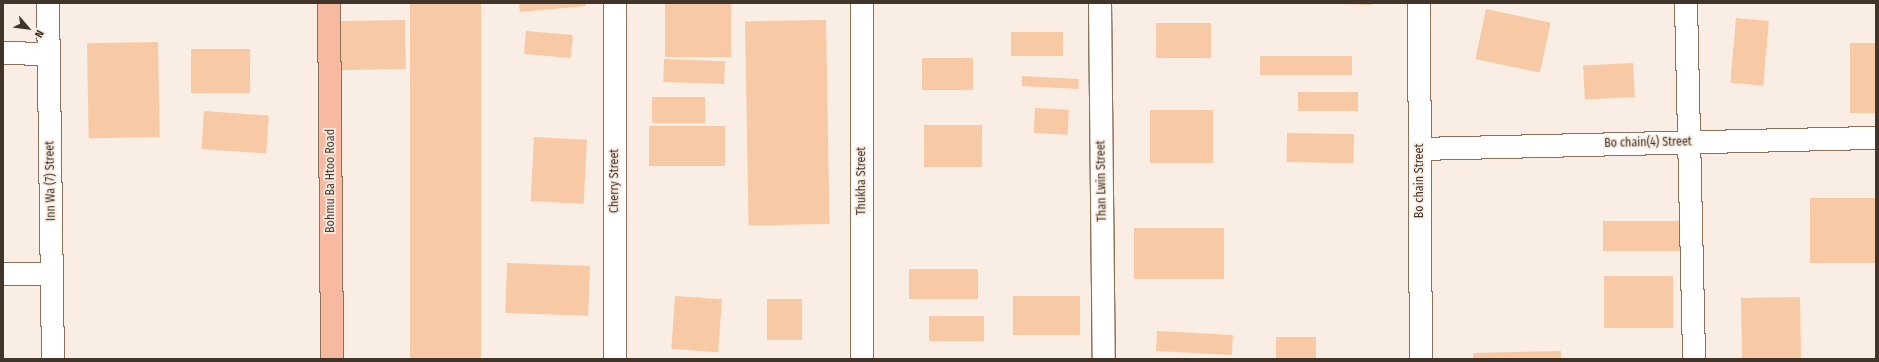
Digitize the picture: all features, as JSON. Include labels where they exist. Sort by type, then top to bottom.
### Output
[{"type":"main road","name":"Bohmu Ba Htoo Road","points":[[329,3],[332,359]]},
{"type":"street","name":"Inn Wa (7) Street","points":[[48,3],[53,359]]},
{"type":"street","name":"Cherry Street","points":[[615,3],[616,359]]},
{"type":"street","name":"Thukha Street","points":[[862,3],[862,359]]},
{"type":"street","name":"Than Lwin Street","points":[[1100,3],[1104,359]]},
{"type":"street","name":"Bo chain Street","points":[[1419,3],[1421,359]]},
{"type":"street","points":[[1686,3],[1694,359]]},
{"type":"street","points":[[3,53],[48,54]]},
{"type":"street","name":"Bo chain(4) Street","points":[[1420,149],[1876,138]]},
{"type":"street","points":[[3,274],[52,274]]},
{"type":"building","points":[[410,3],[481,3],[481,359],[410,359]]},
{"type":"building","points":[[519,3],[585,3],[585,6],[520,12]]},
{"type":"building","points":[[665,3],[731,3],[731,57],[665,57]]},
{"type":"building","points":[[1309,3],[1372,3],[1372,5]]},
{"type":"building","points":[[1486,9],[1551,23],[1540,73],[1475,59]]},
{"type":"building","points":[[1736,18],[1769,21],[1763,86],[1730,83]]},
{"type":"building","points":[[405,20],[406,69],[332,70],[331,21]]},
{"type":"building","points":[[826,20],[830,224],[749,225],[745,21]]},
{"type":"building","points":[[1156,23],[1211,23],[1211,58],[1156,58]]},
{"type":"building","points":[[526,31],[573,35],[571,58],[524,54]]},
{"type":"building","points":[[1011,32],[1063,32],[1063,56],[1011,56]]},
{"type":"building","points":[[158,42],[160,137],[89,138],[87,43]]},
{"type":"building","points":[[1850,43],[1876,43],[1876,113],[1850,113]]},
{"type":"building","points":[[191,49],[250,49],[250,93],[191,93]]},
{"type":"building","points":[[1260,56],[1352,56],[1352,75],[1260,75]]},
{"type":"building","points":[[922,58],[973,58],[973,90],[922,90]]},
{"type":"building","points":[[664,59],[725,61],[724,84],[663,82]]},
{"type":"building","points":[[1633,63],[1635,97],[1585,100],[1583,66]]},
{"type":"building","points":[[1022,76],[1079,79],[1078,89],[1021,86]]},
{"type":"building","points":[[1298,92],[1358,92],[1358,111],[1298,111]]},
{"type":"building","points":[[652,97],[705,97],[705,123],[652,123]]},
{"type":"building","points":[[1035,108],[1069,110],[1068,135],[1034,133]]},
{"type":"building","points":[[1150,110],[1213,110],[1213,163],[1150,163]]},
{"type":"building","points":[[204,111],[269,116],[266,153],[201,149]]},
{"type":"building","points":[[924,125],[982,125],[982,167],[924,167]]},
{"type":"building","points":[[649,126],[725,126],[725,166],[649,166]]},
{"type":"building","points":[[1287,133],[1354,134],[1353,163],[1286,162]]},
{"type":"building","points":[[534,137],[587,140],[584,204],[531,201]]},
{"type":"building","points":[[1810,198],[1876,198],[1876,263],[1810,263]]},
{"type":"building","points":[[1603,221],[1686,221],[1686,251],[1603,251]]},
{"type":"building","points":[[1134,228],[1224,228],[1224,279],[1134,279]]},
{"type":"building","points":[[507,263],[590,266],[588,316],[505,313]]},
{"type":"building","points":[[909,269],[978,269],[978,299],[909,299]]},
{"type":"building","points":[[1604,276],[1673,276],[1673,328],[1604,328]]},
{"type":"building","points":[[675,296],[722,299],[718,352],[671,349]]},
{"type":"building","points":[[1013,296],[1080,296],[1080,335],[1013,335]]},
{"type":"building","points":[[1800,297],[1801,359],[1742,359],[1741,298]]},
{"type":"building","points":[[767,299],[802,299],[802,340],[767,340]]},
{"type":"building","points":[[929,316],[984,316],[984,341],[929,341]]},
{"type":"building","points":[[1157,331],[1233,335],[1232,355],[1156,351]]},
{"type":"building","points":[[1276,337],[1316,337],[1316,359],[1276,359]]},
{"type":"building","points":[[1561,351],[1561,359],[1474,359],[1473,353]]}]
